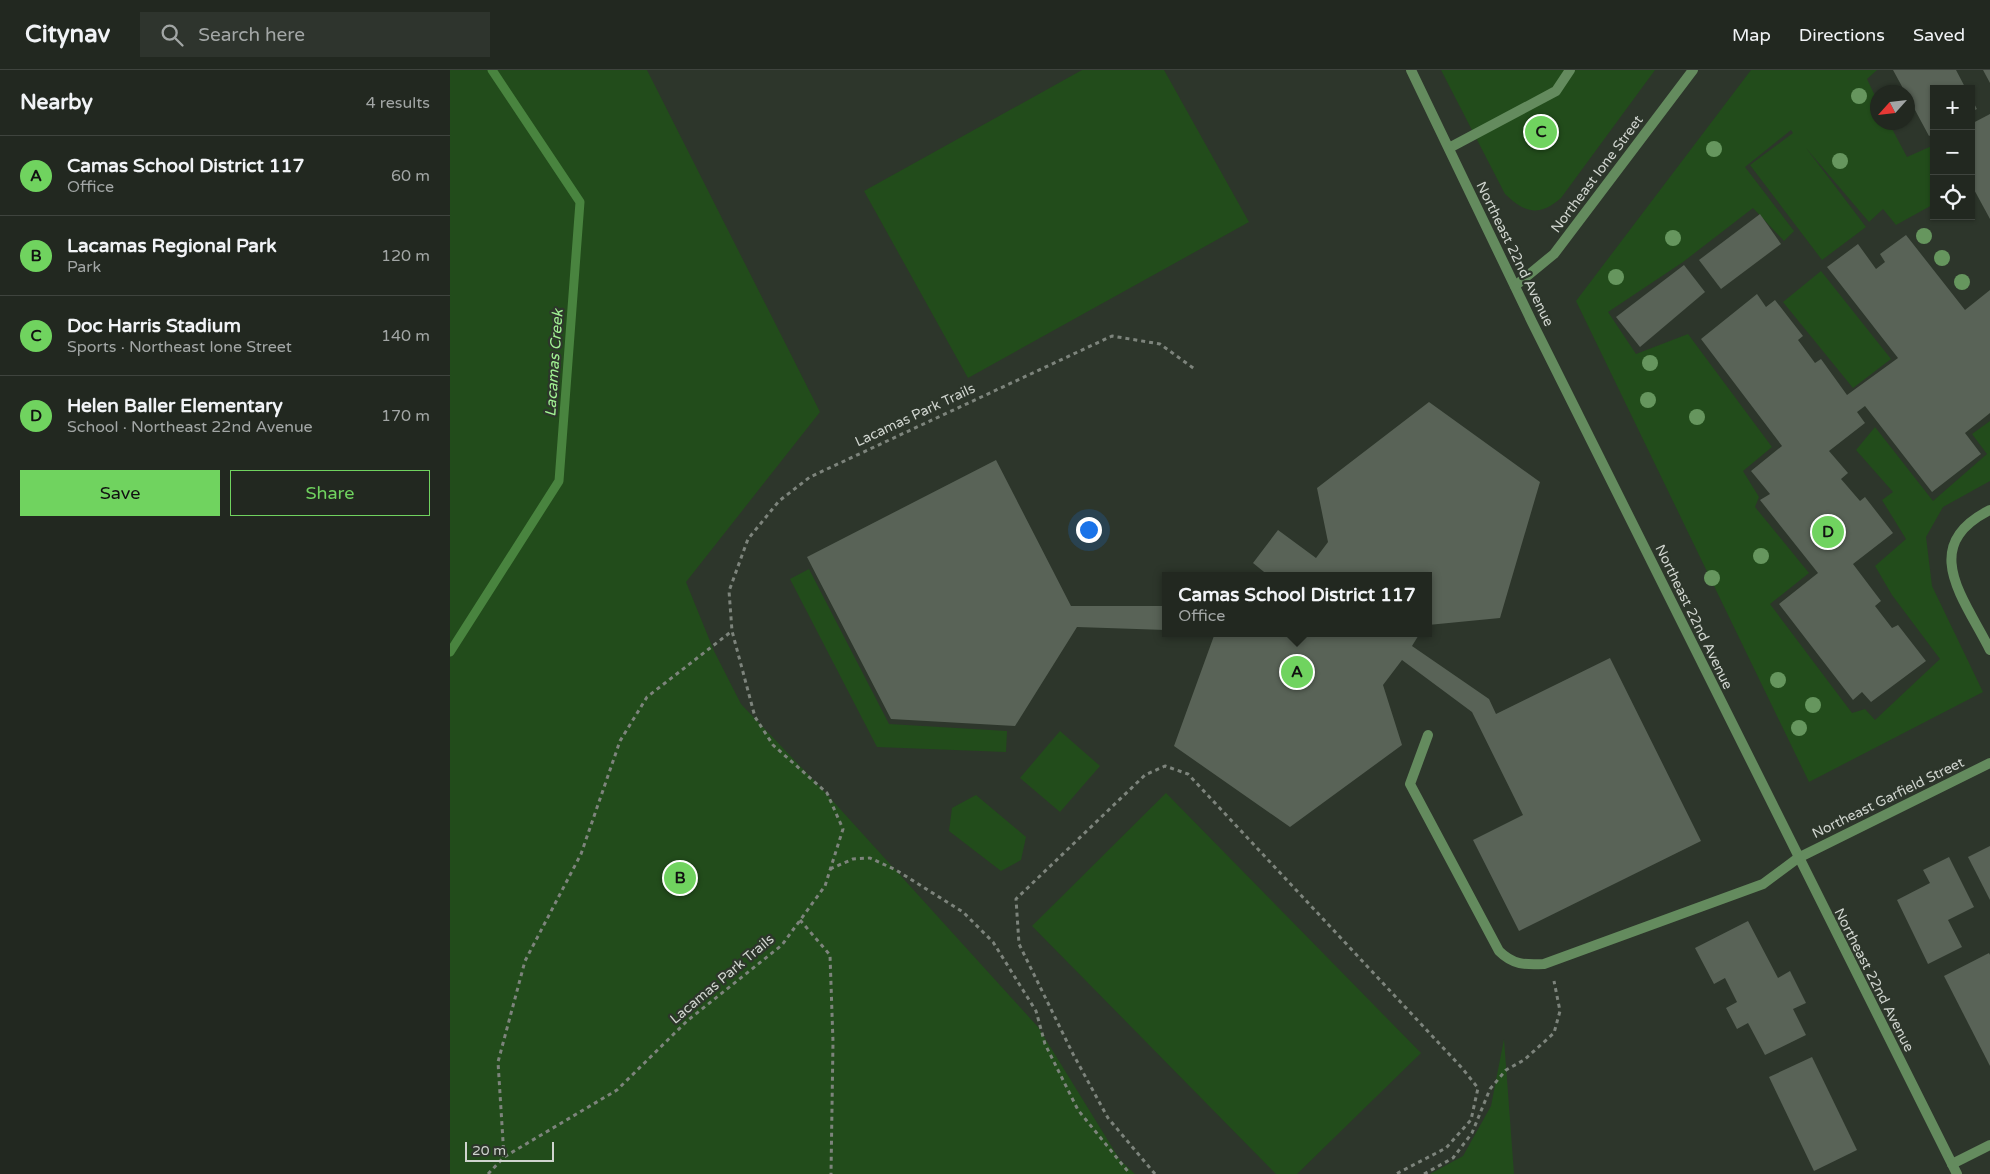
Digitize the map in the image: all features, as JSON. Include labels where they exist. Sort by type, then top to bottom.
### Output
[{"type":"street","name":"Northeast 22nd Avenue","points":[[1411,70],[1514,286],[1957,1174]]},
{"type":"street","points":[[1448,148],[1556,91],[1570,70]]},
{"type":"street","name":"Northeast Ione Street","points":[[1514,286],[1554,254],[1693,70]]},
{"type":"street","points":[[1990,510],[1966,525],[1956,537],[1950,566],[1955,581],[1990,650]]},
{"type":"street","name":"Northeast Garfield Street","points":[[1428,735],[1410,784],[1499,951],[1508,961],[1524,966],[1544,964],[1763,884],[1798,858],[1990,763]]},
{"type":"street","points":[[1952,1164],[1990,1145]]},
{"type":"path","name":"Lacamas Park Trails","points":[[488,1174],[504,1157],[617,1090],[687,1021],[782,946],[825,886],[843,829],[827,793],[773,745],[755,716],[732,632],[729,592],[748,539],[779,501],[810,477],[1112,336],[1160,344],[1196,370]]},
{"type":"path","points":[[504,1157],[498,1062],[525,961],[581,854],[620,741],[647,697],[732,632]]},
{"type":"path","points":[[1156,1174],[1108,1118],[1073,1054],[1019,944],[1016,899],[1146,775],[1165,766],[1188,774],[1462,1068],[1478,1088],[1471,1120],[1446,1148],[1396,1174]]},
{"type":"path","points":[[830,869],[853,859],[870,858],[896,870],[963,912],[987,936],[1036,1011],[1045,1044],[1078,1110],[1130,1174]]},
{"type":"path","points":[[800,920],[830,955],[833,1042],[831,1174]]},
{"type":"path","points":[[1424,1174],[1453,1158],[1472,1133],[1490,1089],[1506,1070],[1524,1060],[1554,1033],[1560,1011],[1554,981],[1569,955]]},
{"type":"green space","points":[[450,70],[647,70],[820,412],[686,582],[714,651],[741,704],[821,788],[1038,1027],[1120,1160],[1135,1174],[450,1174]]},
{"type":"green space","points":[[1082,70],[1164,70],[1249,222],[968,378],[864,191]]},
{"type":"green space","points":[[1441,70],[1655,70],[1561,198],[1546,208],[1532,210],[1519,205],[1505,194]]},
{"type":"green space","points":[[1751,70],[1877,70],[1867,79],[1870,85],[1870,130],[1893,130],[1907,157],[1930,147],[1930,206],[1896,225],[1883,209],[1869,222],[1806,148],[1866,227],[1822,260],[1750,165],[1793,133],[1791,130],[1745,167],[1794,231],[1784,241],[1753,208],[1683,262],[1608,312],[1636,354],[1688,334],[1772,447],[1743,471],[1759,497],[1755,507],[1809,573],[1770,604],[1852,713],[1865,709],[1875,720],[1940,659],[1892,595],[1875,566],[1906,539],[1882,500],[1893,492],[1856,450],[1875,427],[1933,501],[1987,454],[1972,434],[1990,421],[1990,481],[1943,507],[1926,537],[1932,586],[1983,692],[1809,782],[1576,301]]},
{"type":"green space","points":[[1821,271],[1891,359],[1853,388],[1783,302]]},
{"type":"green space","points":[[809,569],[889,724],[1007,731],[1006,752],[877,747],[790,579]]},
{"type":"green space","points":[[1060,731],[1100,766],[1060,812],[1020,778]]},
{"type":"green space","points":[[1166,793],[1421,1053],[1297,1174],[1276,1174],[1032,926]]},
{"type":"green space","points":[[976,795],[1026,837],[1021,860],[1001,871],[949,831],[952,808]]},
{"type":"green space","points":[[1504,1039],[1514,1174],[1430,1174],[1463,1156],[1491,1106]]},
{"type":"building","points":[[1893,70],[1956,70],[1964,85],[1930,85],[1929,136],[1915,110],[1915,85],[1901,85]]},
{"type":"building","points":[[1983,70],[1990,70],[1990,83]]},
{"type":"building","points":[[1990,114],[1990,219],[1975,191],[1975,122]]},
{"type":"building","points":[[1760,214],[1781,244],[1721,289],[1699,260]]},
{"type":"building","points":[[1906,235],[1965,310],[1990,290],[1990,413],[1965,433],[1981,454],[1932,492],[1865,406],[1857,412],[1865,423],[1829,451],[1848,473],[1841,479],[1860,501],[1865,497],[1893,533],[1853,564],[1881,601],[1875,606],[1892,628],[1898,625],[1926,661],[1871,702],[1862,692],[1853,700],[1779,604],[1818,573],[1760,500],[1770,494],[1751,471],[1782,446],[1701,339],[1757,294],[1766,307],[1775,300],[1803,336],[1798,340],[1815,363],[1821,359],[1847,395],[1898,358],[1827,267],[1858,244],[1876,269],[1885,262],[1880,254]]},
{"type":"building","points":[[1684,265],[1705,292],[1640,347],[1616,317]]},
{"type":"building","points":[[1429,402],[1540,482],[1500,618],[1432,625],[1432,572],[1264,572],[1253,563],[1278,530],[1316,558],[1328,542],[1317,488]]},
{"type":"building","points":[[996,460],[1071,606],[1162,606],[1162,630],[1077,627],[1015,726],[891,719],[807,557]]},
{"type":"building","points":[[1214,637],[1418,637],[1412,646],[1489,699],[1496,714],[1610,658],[1701,841],[1519,931],[1473,840],[1523,815],[1472,712],[1402,660],[1383,685],[1402,745],[1290,827],[1174,746]]},
{"type":"building","points":[[1990,846],[1990,900],[1968,857]]},
{"type":"building","points":[[1949,857],[1974,907],[1948,920],[1962,947],[1928,964],[1897,900],[1930,883],[1923,870]]},
{"type":"building","points":[[1748,921],[1778,978],[1790,971],[1806,1003],[1793,1009],[1806,1035],[1765,1055],[1748,1023],[1737,1029],[1726,1008],[1737,1002],[1725,978],[1714,984],[1695,948]]},
{"type":"building","points":[[1989,953],[1990,955],[1990,1066],[1944,976]]},
{"type":"building","points":[[1812,1057],[1857,1150],[1814,1171],[1769,1077]]},
{"type":"waterway","name":"Lacamas Creek","points":[[450,652],[559,481],[580,202],[492,70]]},
{"type":"place","name":"Doc Harris Stadium","points":[[1541,132]]},
{"type":"place","name":"Helen Baller Elementary","points":[[1828,532]]},
{"type":"place","name":"Camas School District 117","points":[[1297,672]]},
{"type":"place","name":"Lacamas Regional Park","points":[[680,878]]}]
